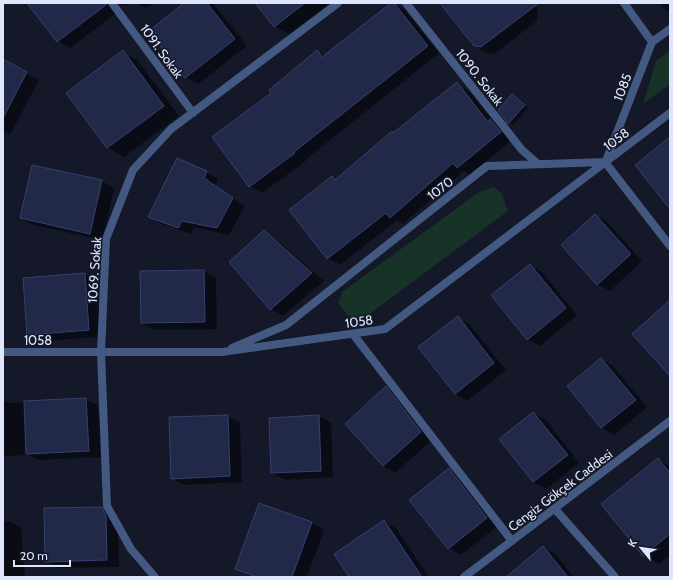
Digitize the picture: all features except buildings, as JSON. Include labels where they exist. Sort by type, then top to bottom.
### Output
[{"type":"street","name":"1091. Sokak","points":[[112,3],[193,113]]},
{"type":"street","name":"1069. Sokak","points":[[155,577],[131,549],[107,506],[102,352],[106,239],[133,170],[171,129],[338,3]]},
{"type":"street","name":"1090. Sokak","points":[[406,3],[522,150],[538,164]]},
{"type":"street","points":[[624,3],[652,42],[670,29]]},
{"type":"street","name":"1085","points":[[606,162],[652,42]]},
{"type":"street","name":"1058","points":[[3,352],[222,352],[385,329],[670,113]]},
{"type":"street","name":"1070","points":[[222,352],[286,325],[486,166],[606,162]]},
{"type":"street","points":[[606,162],[670,246]]},
{"type":"street","points":[[353,334],[512,541]]},
{"type":"street","name":"Cengiz Gökçek Caddesi","points":[[464,577],[670,421]]},
{"type":"street","points":[[555,509],[615,577]]},
{"type":"green space","points":[[670,50],[670,84],[643,104],[656,61]]},
{"type":"green space","points":[[494,187],[502,194],[508,211],[363,319],[350,318],[338,303],[342,292],[479,192]]}]
